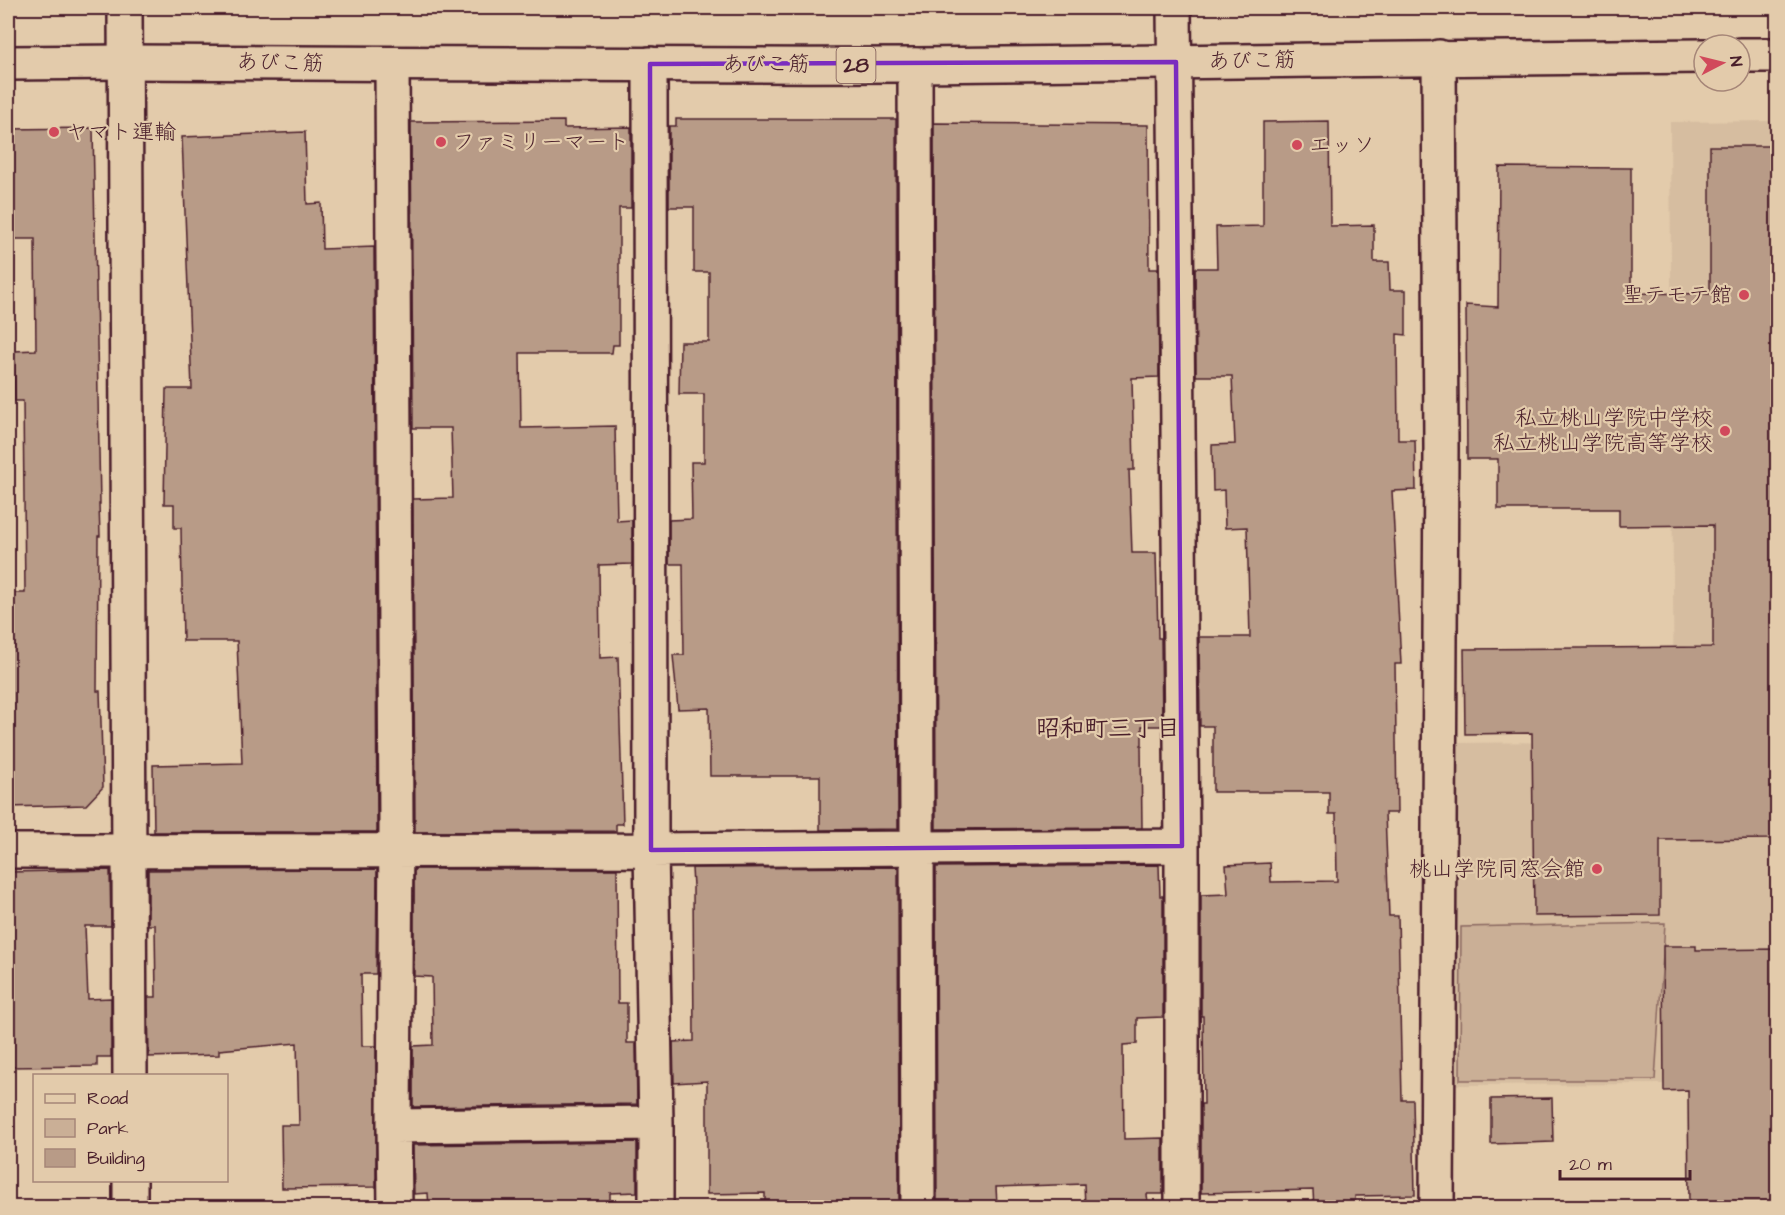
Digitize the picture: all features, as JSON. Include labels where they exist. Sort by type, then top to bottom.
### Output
[{"type":"street","points":[[125,8],[130,1074]]},
{"type":"street","points":[[1174,8],[1182,846],[1182,1208]]},
{"type":"street","points":[[1752,55],[1778,55]]},
{"type":"street","name":"あびこ筋","points":[[8,63],[915,65],[1439,57],[1692,56]]},
{"type":"street","points":[[1437,1208],[1441,448],[1439,57]]},
{"type":"street","points":[[392,64],[395,1208]]},
{"type":"street","points":[[650,64],[651,850],[657,1123],[656,1208]]},
{"type":"street","points":[[915,65],[918,1208]]},
{"type":"street","points":[[8,851],[1182,846]]},
{"type":"street","points":[[394,1126],[657,1123]]},
{"type":"street","points":[[130,1182],[130,1208]]},
{"type":"highlighted area","points":[[1176,62],[1182,846],[651,850],[650,64]]},
{"type":"shaded area","name":"私立桃山学院中学校 私立桃山学院高等学校","points":[[1777,121],[1777,1206],[1689,1206],[1687,1090],[1664,1091],[1664,1084],[1454,1085],[1452,743],[1674,741],[1670,122]]},
{"type":"green space","points":[[1665,923],[1655,1080],[1460,1080],[1461,927]]},
{"type":"building","points":[[676,119],[896,119],[898,829],[820,830],[820,776],[710,776],[709,708],[678,709],[673,655],[684,655],[683,564],[669,564],[669,520],[692,519],[691,462],[704,462],[704,394],[679,394],[680,342],[709,342],[709,272],[694,272],[694,207],[669,207],[669,126],[676,126]]},
{"type":"building","points":[[564,121],[564,128],[631,127],[631,208],[619,208],[619,345],[613,345],[612,353],[520,353],[521,428],[615,426],[617,521],[632,520],[632,564],[599,565],[600,658],[618,657],[623,824],[616,824],[616,831],[415,832],[413,499],[453,498],[451,428],[413,428],[411,122]]},
{"type":"building","points":[[1329,121],[1330,226],[1374,225],[1374,262],[1389,262],[1390,290],[1406,290],[1406,335],[1397,334],[1398,440],[1415,440],[1416,490],[1392,491],[1401,664],[1395,664],[1397,813],[1385,813],[1389,916],[1398,916],[1402,1100],[1413,1100],[1415,1195],[1355,1196],[1356,1208],[1314,1208],[1313,1190],[1201,1193],[1201,1104],[1204,1104],[1201,895],[1228,894],[1226,865],[1270,863],[1271,882],[1337,881],[1336,814],[1329,814],[1329,792],[1213,792],[1213,726],[1200,726],[1199,637],[1250,637],[1247,527],[1225,528],[1224,490],[1213,491],[1212,445],[1235,444],[1232,376],[1196,376],[1195,268],[1217,268],[1216,227],[1263,226],[1263,122]]},
{"type":"building","points":[[934,123],[1148,125],[1149,269],[1158,269],[1159,377],[1132,378],[1134,470],[1129,470],[1132,553],[1156,553],[1158,638],[1161,638],[1162,726],[1142,726],[1142,828],[936,829]]},
{"type":"building","points":[[93,128],[100,504],[97,691],[100,691],[103,787],[86,805],[8,807],[8,593],[25,593],[23,401],[15,401],[14,351],[36,350],[35,239],[8,239],[8,129]]},
{"type":"building","points":[[305,132],[307,204],[321,203],[322,249],[374,247],[377,832],[154,832],[153,765],[242,763],[237,641],[183,641],[181,528],[174,528],[174,504],[164,504],[166,389],[192,389],[182,137]]},
{"type":"building","points":[[1710,146],[1778,146],[1778,839],[1660,840],[1660,915],[1534,916],[1532,733],[1465,734],[1464,649],[1713,647],[1713,525],[1619,526],[1619,509],[1498,509],[1498,459],[1467,459],[1466,305],[1498,307],[1499,167],[1631,168],[1631,293],[1710,294]]},
{"type":"building","points":[[1159,865],[1160,896],[1163,896],[1163,1017],[1137,1018],[1137,1044],[1123,1045],[1124,1139],[1163,1138],[1163,1194],[1147,1194],[1148,1204],[1085,1206],[1084,1184],[996,1187],[997,1205],[937,1206],[936,867]]},
{"type":"building","points":[[898,867],[899,1207],[847,1208],[847,1201],[765,1202],[765,1193],[707,1194],[707,1081],[674,1083],[673,1042],[694,1041],[692,868]]},
{"type":"building","points":[[377,869],[376,974],[361,974],[362,1046],[376,1046],[376,1187],[282,1188],[281,1125],[299,1125],[297,1043],[219,1050],[219,1055],[149,1057],[148,997],[156,997],[155,925],[148,925],[148,870]]},
{"type":"building","points":[[414,869],[617,869],[618,1003],[627,1003],[627,1043],[636,1043],[637,1104],[413,1107],[413,1046],[433,1045],[432,977],[414,976]]},
{"type":"building","points":[[110,870],[111,926],[85,926],[88,999],[111,998],[111,1057],[97,1057],[97,1066],[8,1067],[8,872]]},
{"type":"building","points":[[1663,946],[1696,946],[1696,950],[1778,949],[1778,1205],[1689,1206],[1688,1090],[1664,1091]]},
{"type":"building","points":[[1552,1098],[1553,1142],[1491,1144],[1491,1099]]},
{"type":"building","points":[[637,1142],[637,1192],[610,1193],[610,1208],[429,1208],[428,1193],[414,1194],[413,1145]]},
{"type":"place","name":"ヤマト運輸","points":[[54,132]]},
{"type":"place","name":"ファミリーマート","points":[[441,142]]},
{"type":"place","name":"エッソ","points":[[1297,145]]},
{"type":"place","name":"聖テモテ館","points":[[1744,295]]},
{"type":"place","name":"私立桃山学院中学校 私立桃山学院高等学校","points":[[1725,431]]},
{"type":"place","name":"桃山学院同窓会館","points":[[1597,869]]},
{"type":"district","name":"昭和町三丁目","points":[[1108,729]]}]
